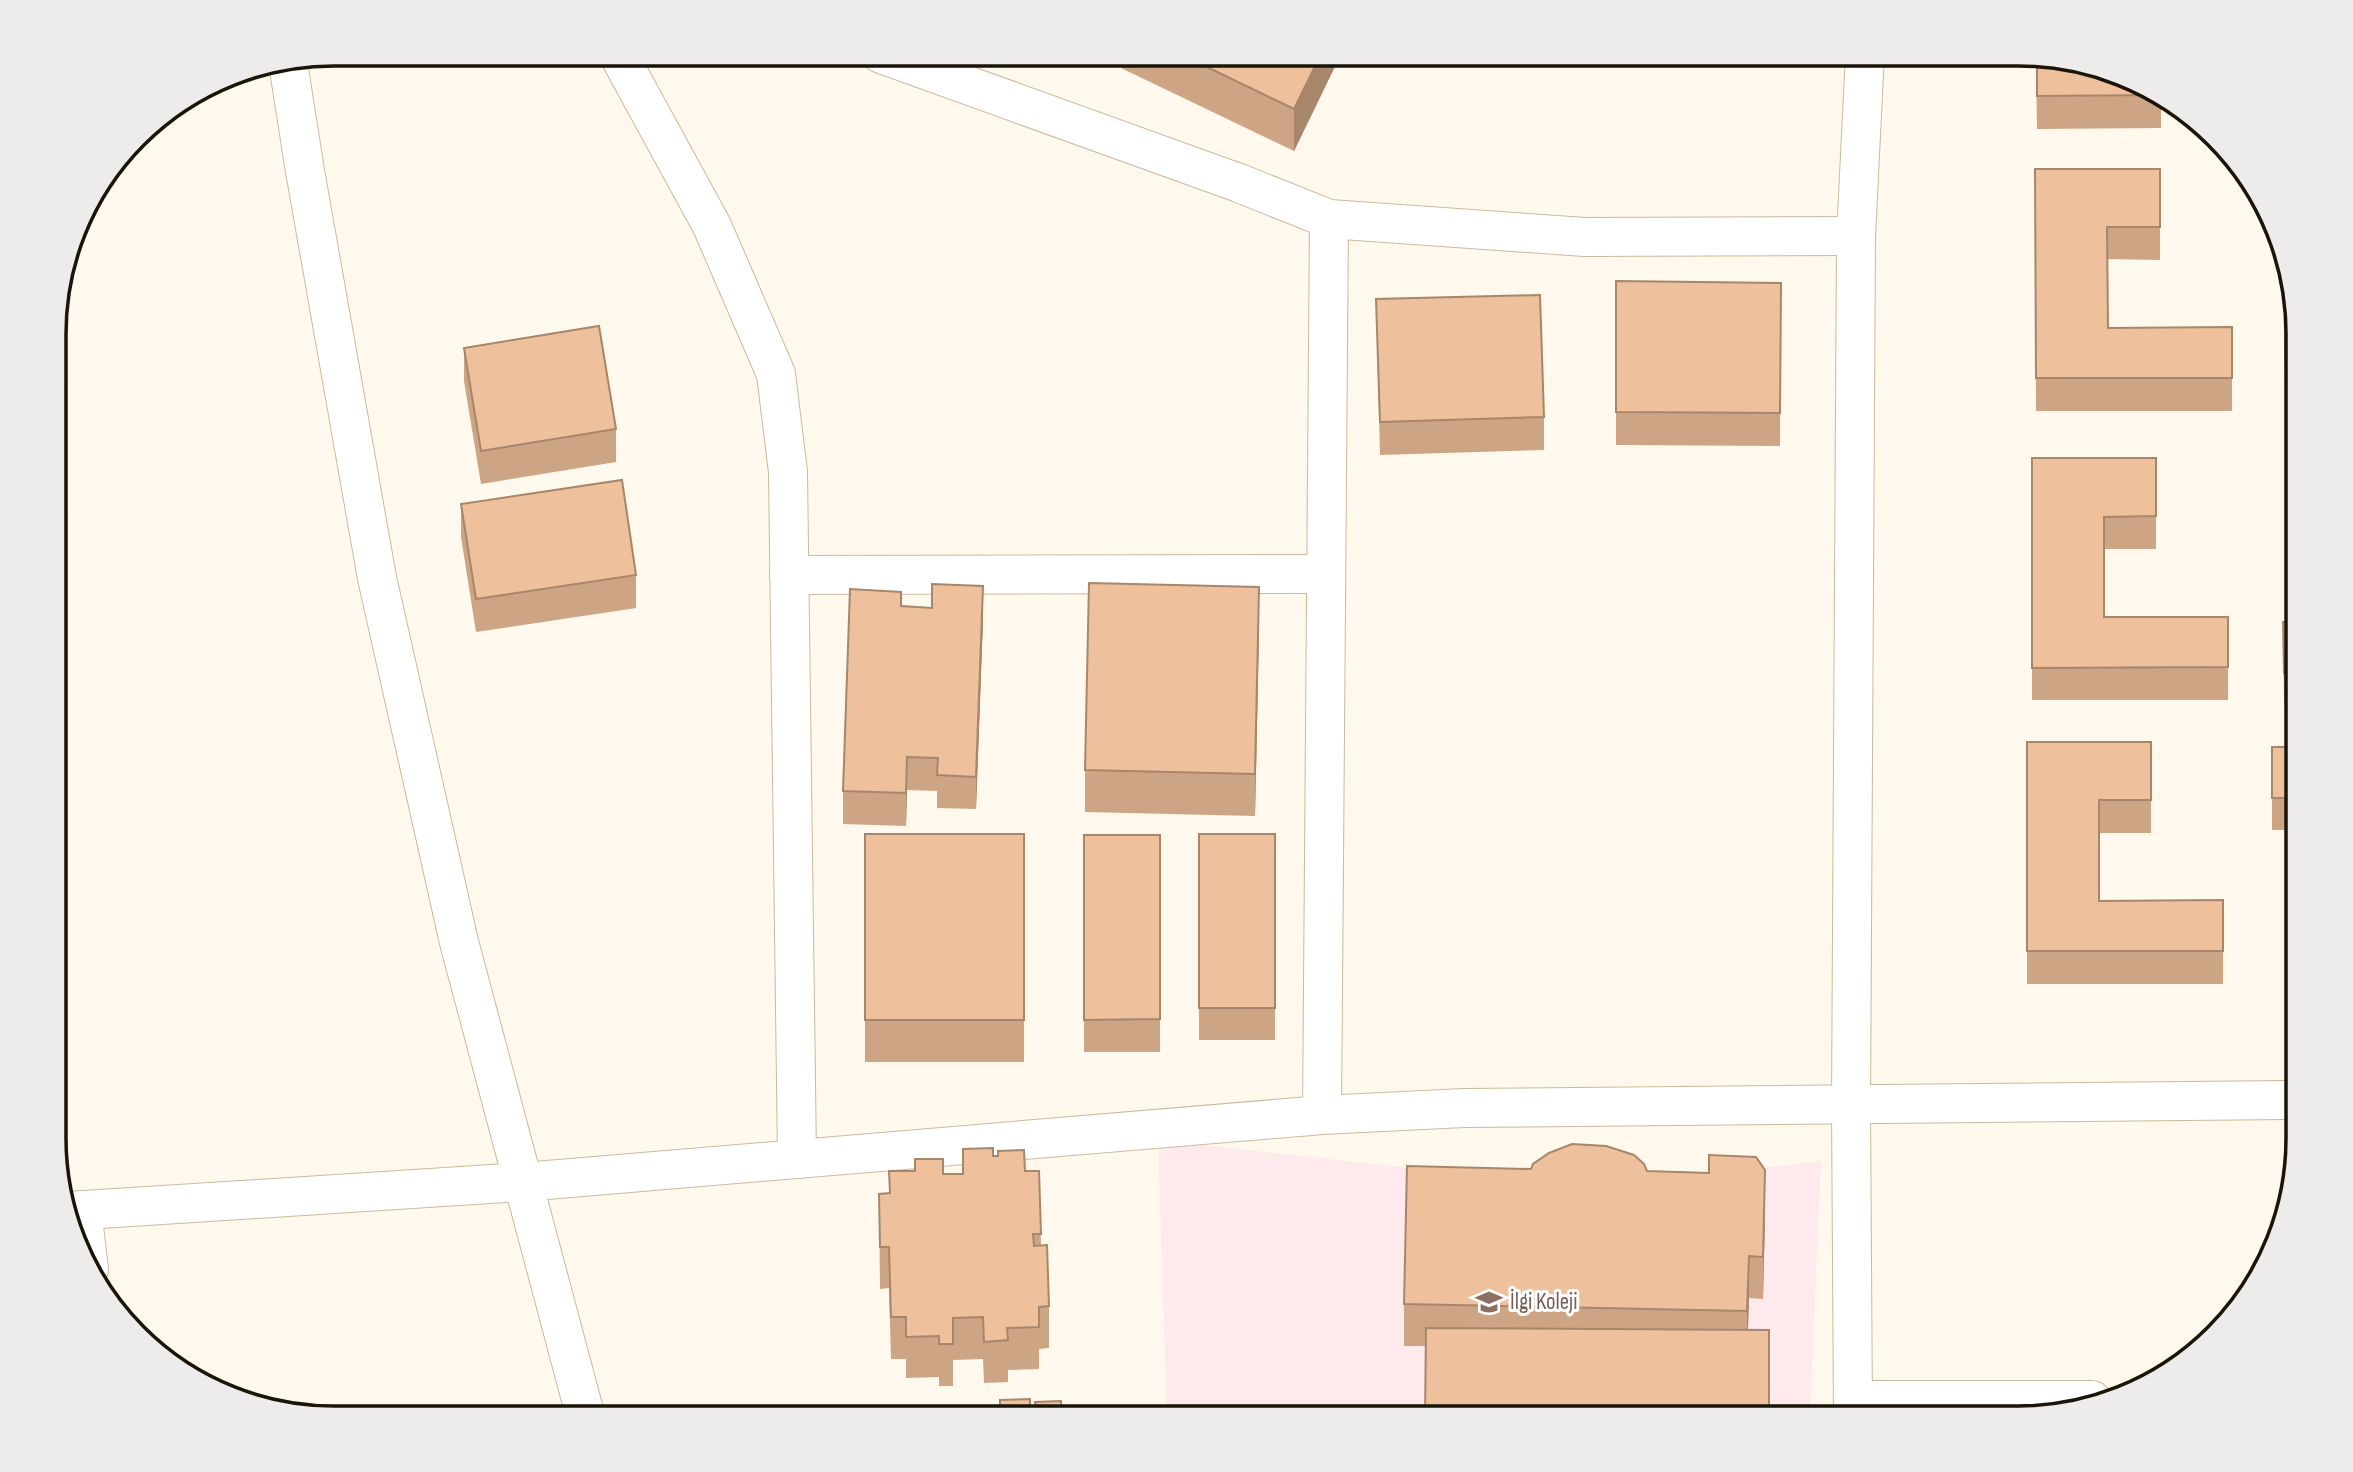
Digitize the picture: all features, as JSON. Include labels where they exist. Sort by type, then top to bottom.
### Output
[{"type":"street","points":[[625,66],[712,226],[776,374],[788,472],[797,1159]]},
{"type":"street","points":[[914,66],[1239,183],[1329,219],[1585,237],[1856,236]]},
{"type":"street","points":[[1854,1406],[1851,1105],[1856,236],[1864,66]]},
{"type":"street","points":[[289,71],[377,578],[458,942],[583,1406]]},
{"type":"street","points":[[1322,1115],[1329,219]]},
{"type":"street","points":[[789,575],[1326,574]]},
{"type":"street","points":[[77,1211],[523,1182],[1322,1115],[1464,1108],[2286,1101]]},
{"type":"street","points":[[1943,1406],[2059,1402]]},
{"type":"shaded area","name":"İlgi Koleji","points":[[1158,1140],[1572,1186],[1606,1187],[1821,1161],[1810,1406],[1167,1406]]},
{"type":"building","points":[[1205,66],[1315,66],[1294,109]]},
{"type":"building","points":[[2037,67],[2088,76],[2139,95],[2037,96]]},
{"type":"building","points":[[2035,169],[2160,169],[2160,227],[2107,227],[2108,328],[2232,327],[2232,378],[2036,378]]},
{"type":"building","points":[[1616,281],[1781,283],[1780,413],[1616,412]]},
{"type":"building","points":[[1540,295],[1544,417],[1380,422],[1376,299]]},
{"type":"building","points":[[599,326],[616,429],[481,451],[464,348]]},
{"type":"building","points":[[2032,458],[2156,458],[2156,516],[2104,517],[2104,617],[2228,617],[2228,667],[2032,668]]},
{"type":"building","points":[[622,480],[636,575],[476,599],[461,504]]},
{"type":"building","points":[[1089,583],[1259,587],[1255,774],[1085,770]]},
{"type":"building","points":[[932,584],[983,586],[976,777],[937,775],[938,758],[907,757],[906,793],[843,791],[850,589],[901,592],[901,606],[932,608]]},
{"type":"building","points":[[2283,622],[2286,622],[2286,673]]},
{"type":"building","points":[[2027,742],[2151,742],[2151,800],[2099,800],[2099,901],[2223,900],[2223,951],[2027,951]]},
{"type":"building","points":[[2272,747],[2286,747],[2286,798],[2272,798]]},
{"type":"building","points":[[865,834],[1024,834],[1024,1020],[865,1020]]},
{"type":"building","points":[[1199,834],[1275,834],[1275,1008],[1199,1008]]},
{"type":"building","points":[[1084,835],[1160,835],[1160,1019],[1084,1020]]},
{"type":"building","points":[[1572,1144],[1606,1146],[1634,1155],[1647,1171],[1709,1173],[1709,1155],[1756,1157],[1765,1170],[1763,1257],[1749,1256],[1747,1311],[1404,1304],[1407,1166],[1531,1169],[1533,1164],[1549,1153]]},
{"type":"building","points":[[993,1148],[993,1156],[998,1156],[998,1151],[1024,1150],[1025,1171],[1039,1171],[1041,1234],[1033,1234],[1034,1246],[1047,1245],[1049,1306],[1039,1307],[1039,1327],[1007,1328],[1008,1340],[984,1342],[983,1317],[953,1318],[953,1344],[939,1344],[939,1336],[906,1337],[906,1317],[891,1317],[889,1247],[880,1247],[879,1194],[890,1193],[889,1171],[915,1171],[915,1159],[943,1159],[943,1174],[963,1174],[963,1149]]},
{"type":"building","points":[[1426,1328],[1769,1330],[1769,1406],[1425,1406]]},
{"type":"building","points":[[1030,1399],[1030,1406],[1000,1406],[1000,1400]]},
{"type":"building","points":[[1061,1401],[1061,1406],[1036,1406],[1035,1402]]},
{"type":"place","name":"İlgi Koleji","points":[[1489,1302]]}]
